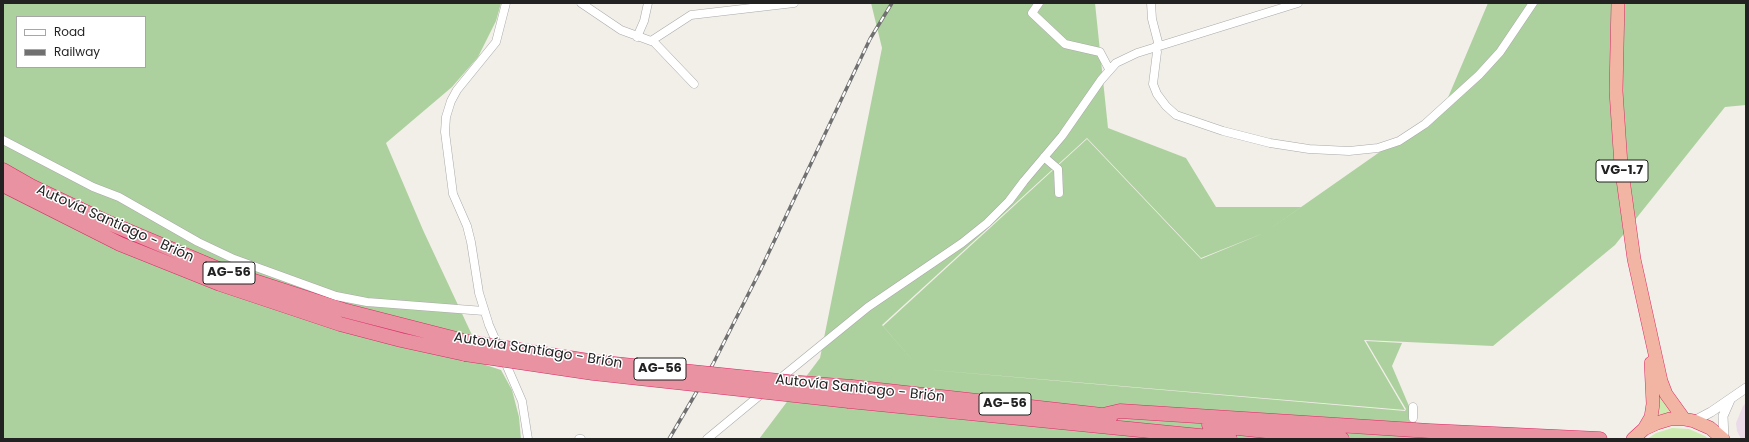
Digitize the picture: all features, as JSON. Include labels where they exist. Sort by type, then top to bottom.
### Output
[{"type":"highway","name":"VG-1.7","points":[[1618,3],[1616,91],[1621,165],[1634,259],[1650,337],[1666,394],[1689,420]]},
{"type":"highway","name":"Autovía Santiago - Brión","points":[[3,170],[31,186],[109,223],[223,271],[467,348],[593,374],[1230,439]]},
{"type":"highway","name":"Autovía Santiago - Brión","points":[[3,185],[120,244],[220,284],[340,324],[401,340],[595,362],[852,387],[1103,415],[1342,439]]},
{"type":"highway","name":"VG-1.7","points":[[1644,429],[1651,417],[1654,404],[1650,337]]},
{"type":"highway","points":[[1103,415],[1120,411],[1430,431],[1600,439]]},
{"type":"highway","points":[[1633,439],[1644,429],[1664,421],[1689,420],[1710,428],[1723,439]]},
{"type":"highway","points":[[1116,428],[1146,438],[1155,439]]},
{"type":"street","points":[[506,3],[496,42],[457,90],[451,101],[446,117],[445,132],[453,194],[467,226],[474,257],[478,293],[484,311],[522,401],[528,439]]},
{"type":"street","points":[[581,3],[621,30],[637,37],[653,41],[679,66],[694,84]]},
{"type":"street","points":[[637,37],[644,21],[648,3]]},
{"type":"street","points":[[653,41],[691,15],[794,3]]},
{"type":"street","points":[[1039,3],[1032,13],[1059,39],[1065,44],[1100,52],[1109,69]]},
{"type":"street","points":[[1151,3],[1152,19],[1157,46],[1153,84],[1157,94],[1166,106],[1176,115],[1223,131],[1270,143],[1309,149],[1349,151],[1378,148],[1399,141],[1424,124],[1479,75],[1500,52],[1532,3]]},
{"type":"street","points":[[707,439],[868,307],[956,247],[987,223],[1009,201],[1062,136],[1109,69],[1124,58],[1157,46],[1298,3]]},
{"type":"street","points":[[3,140],[93,187],[118,198],[198,242],[234,259],[336,296],[366,302],[484,311]]},
{"type":"street","points":[[1044,157],[1058,169],[1059,193]]},
{"type":"street","points":[[1689,420],[1711,412],[1746,388]]},
{"type":"street","points":[[1723,439],[1723,416],[1733,396]]},
{"type":"street","points":[[1413,407],[1414,418]]},
{"type":"shaded area","points":[[1746,403],[1746,439],[1741,439],[1737,431],[1736,423],[1743,406]]},
{"type":"green space","points":[[3,3],[501,3],[496,21],[478,57],[452,87],[386,143],[423,230],[486,365],[501,370],[512,390],[519,417],[521,439],[3,439]]},
{"type":"green space","points":[[871,3],[1095,3],[1108,128],[1186,158],[1216,207],[1301,207],[1264,233],[1201,258],[1087,138],[882,325],[920,369],[1405,411],[1406,409],[1366,341],[1402,343],[1392,366],[1423,439],[759,439],[820,358],[882,48]]},
{"type":"green space","points":[[1488,3],[1746,3],[1746,105],[1725,107],[1615,245],[1493,346],[1364,340],[1405,410],[920,369],[883,326],[1087,139],[1201,259],[1264,233],[1444,107]]},
{"type":"green space","points":[[1657,384],[1664,403],[1673,414],[1657,417]]},
{"type":"green space","points":[[1672,428],[1689,429],[1709,439],[1647,439],[1656,433]]},
{"type":"railway","points":[[669,439],[713,364],[760,271],[870,39],[892,3]]}]
